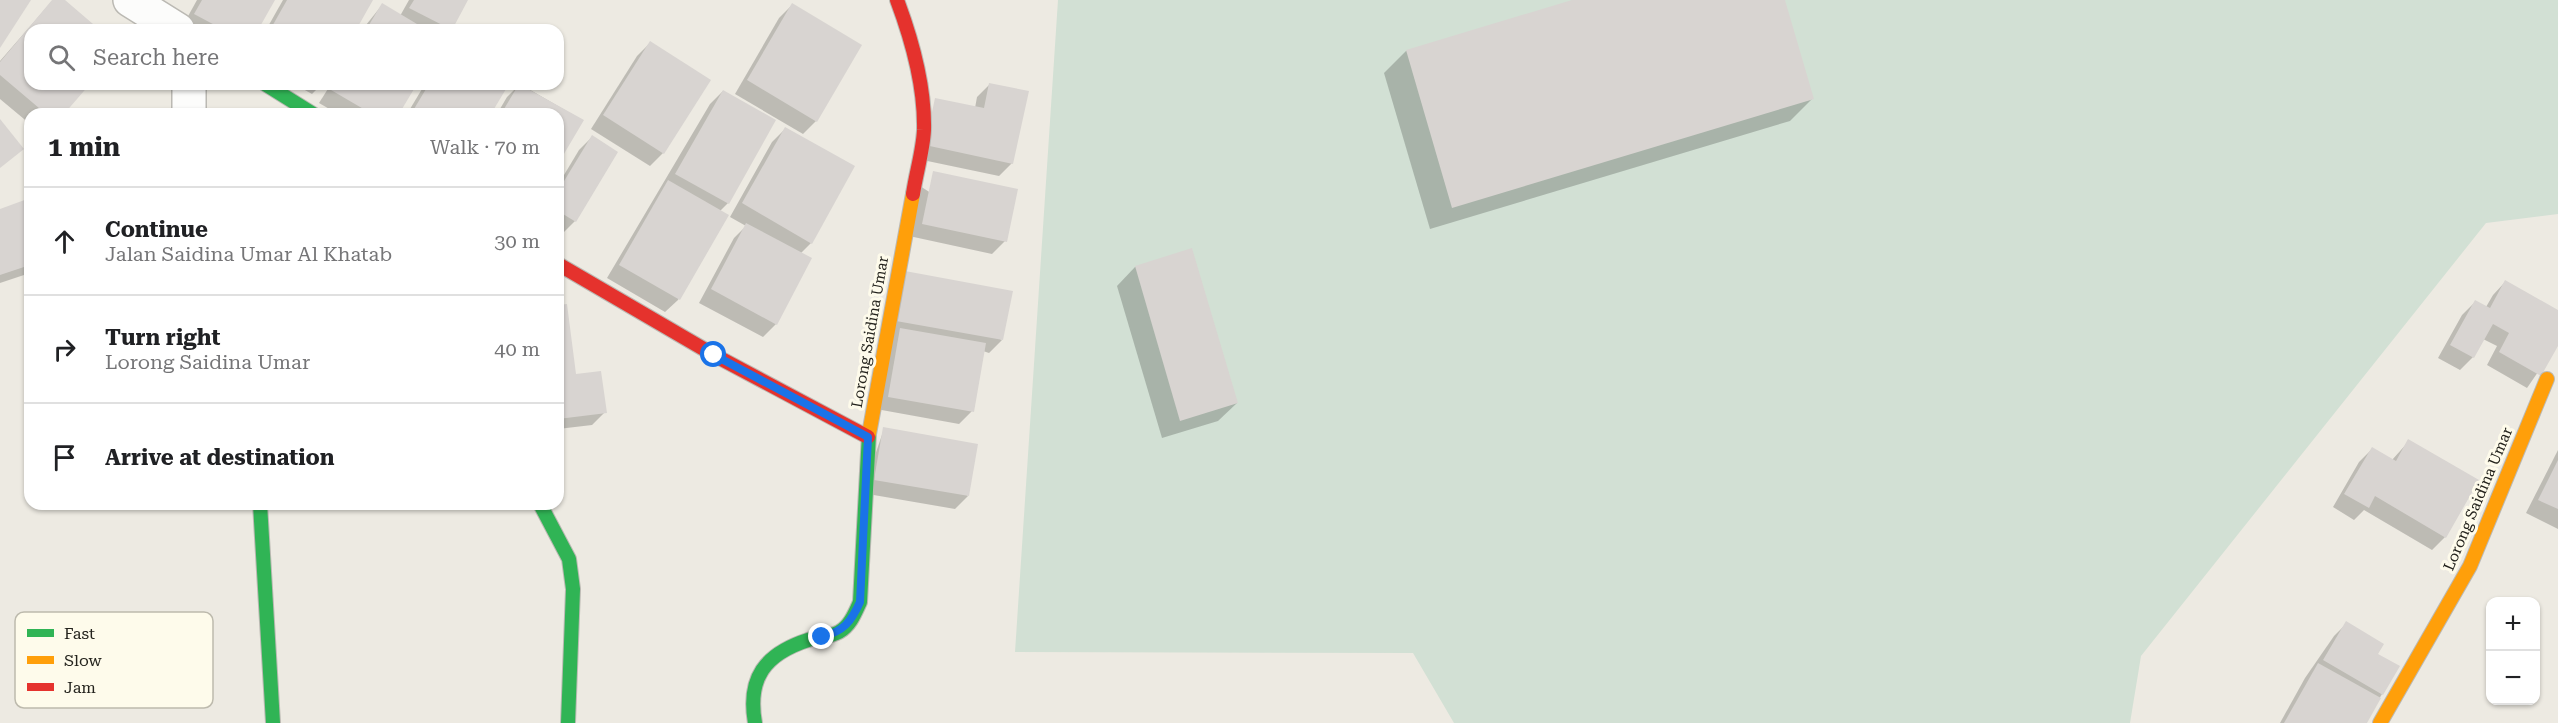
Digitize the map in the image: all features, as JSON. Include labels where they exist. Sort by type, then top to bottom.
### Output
[{"type":"street","points":[[130,0],[168,24]]},
{"type":"street","name":"Lorong Saidina Umar","points":[[755,723],[753,687],[763,666],[807,641],[838,633],[852,620],[860,602],[868,437],[924,130],[920,80],[907,25],[897,0]]},
{"type":"street","points":[[275,90],[303,108]]},
{"type":"street","points":[[564,268],[714,355],[868,437]]},
{"type":"street","name":"Lorong Saidina Umar","points":[[2380,723],[2470,566],[2547,379]]},
{"type":"street","points":[[260,510],[273,723]]},
{"type":"street","points":[[543,510],[569,559],[573,589],[568,723]]},
{"type":"green space","points":[[1058,0],[2558,0],[2558,214],[2486,223],[2141,656],[2130,723],[1454,723],[1413,653],[1015,652]]},
{"type":"building","points":[[0,0],[31,0],[0,48]]},
{"type":"building","points":[[52,0],[65,0],[93,24],[32,24]]},
{"type":"building","points":[[202,0],[275,0],[261,24],[213,24],[194,14]]},
{"type":"building","points":[[287,0],[373,0],[359,24],[273,24]]},
{"type":"building","points":[[414,0],[468,0],[455,24],[440,24],[409,8]]},
{"type":"building","points":[[1572,0],[1785,0],[1814,99],[1452,208],[1406,50]]},
{"type":"building","points":[[382,3],[417,24],[370,24]]},
{"type":"building","points":[[792,3],[862,45],[817,122],[747,80]]},
{"type":"building","points":[[24,33],[24,90],[85,90],[69,108],[39,108],[0,75],[0,62]]},
{"type":"building","points":[[650,41],[711,80],[664,154],[603,115]]},
{"type":"building","points":[[989,83],[1029,91],[1013,164],[925,145],[935,98],[984,108]]},
{"type":"building","points":[[331,90],[413,90],[403,108],[362,108]]},
{"type":"building","points":[[425,90],[505,90],[495,108],[415,108]]},
{"type":"building","points":[[515,90],[530,90],[562,108],[505,108]]},
{"type":"building","points":[[723,90],[776,120],[729,204],[675,174]]},
{"type":"building","points":[[564,109],[584,120],[564,154]]},
{"type":"building","points":[[0,119],[24,149],[0,168]]},
{"type":"building","points":[[785,127],[855,166],[812,244],[742,203]]},
{"type":"building","points":[[592,135],[618,152],[576,222],[564,215],[564,181]]},
{"type":"building","points":[[933,171],[1018,189],[1007,242],[922,224]]},
{"type":"building","points":[[668,180],[729,215],[680,300],[619,265]]},
{"type":"building","points":[[24,200],[24,267],[0,275],[0,209]]},
{"type":"building","points":[[746,223],[812,258],[777,325],[711,289]]},
{"type":"building","points":[[1192,248],[1238,403],[1180,421],[1135,266]]},
{"type":"building","points":[[905,271],[1013,291],[1003,340],[896,321]]},
{"type":"building","points":[[2505,280],[2558,310],[2558,346],[2541,376],[2499,352],[2509,333],[2493,324],[2474,358],[2450,345],[2475,300],[2490,308]]},
{"type":"building","points":[[564,304],[567,304],[576,374],[601,371],[607,413],[564,418]]},
{"type":"building","points":[[900,328],[986,343],[974,412],[888,397]]},
{"type":"building","points":[[883,427],[978,444],[969,496],[874,480]]},
{"type":"building","points":[[2408,439],[2479,480],[2446,538],[2375,496],[2369,508],[2344,494],[2372,447],[2396,461]]},
{"type":"building","points":[[2558,460],[2558,509],[2538,500]]},
{"type":"building","points":[[2346,621],[2384,644],[2378,654],[2400,666],[2383,695],[2323,660]]},
{"type":"building","points":[[2318,663],[2381,698],[2367,723],[2284,723]]},
{"type":"traffic: fast","points":[[275,90],[303,108]]},
{"type":"traffic: fast","points":[[755,723],[754,693],[762,670],[780,653],[793,646],[839,632],[849,623],[860,602],[869,434]]},
{"type":"traffic: fast","points":[[260,510],[273,723]]},
{"type":"traffic: fast","points":[[543,510],[569,559],[573,589],[568,723]]},
{"type":"traffic: slow","points":[[869,434],[913,194]]},
{"type":"traffic: slow","points":[[2380,723],[2470,566],[2547,379]]},
{"type":"traffic: jam","points":[[897,0],[916,64],[924,114],[921,154],[913,194]]},
{"type":"traffic: jam","points":[[564,268],[714,355],[868,437]]},
{"type":"route","points":[[714,355],[868,437],[860,602],[852,620],[838,633],[822,637]]}]
